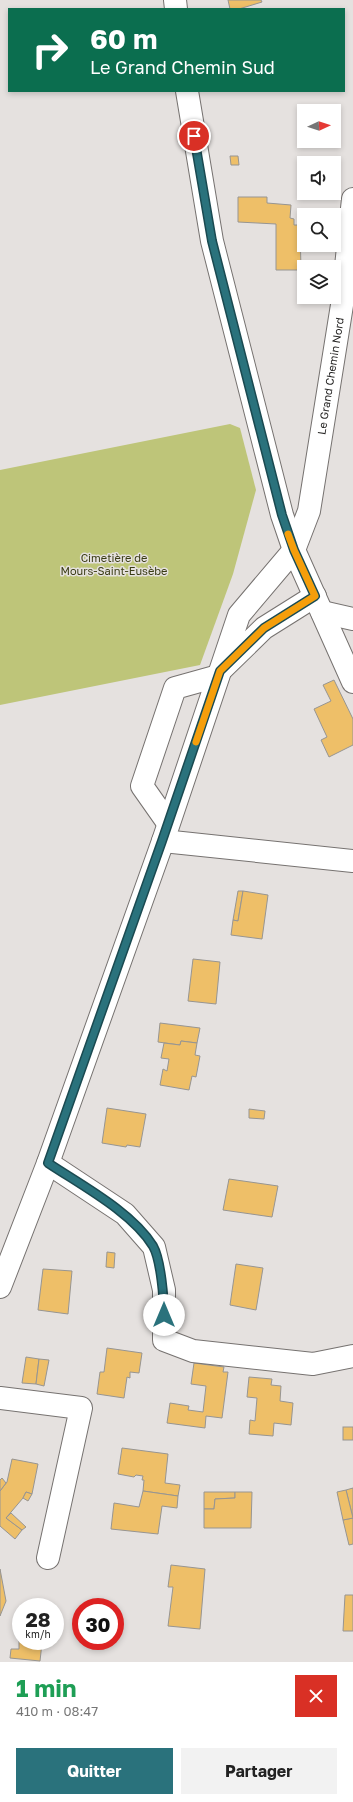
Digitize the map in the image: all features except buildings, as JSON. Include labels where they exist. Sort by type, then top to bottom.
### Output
[{"type":"street","points":[[187,92],[212,241],[282,515],[294,550],[353,682]]},
{"type":"street","name":"Le Grand Chemin Nord","points":[[0,1287],[48,1163],[166,832],[239,615],[294,550],[309,511],[348,301],[353,199]]},
{"type":"street","points":[[353,619],[318,604],[264,628],[219,673],[175,688],[142,786],[166,832],[353,860]]},
{"type":"street","points":[[48,1163],[124,1214],[154,1247],[164,1290],[164,1340],[193,1351],[313,1364],[353,1356]]},
{"type":"street","points":[[0,1398],[81,1408],[48,1558]]},
{"type":"green space","name":"Cimetière de Mours-Saint-Eusèbe","points":[[230,424],[240,428],[256,490],[233,574],[200,665],[0,705],[0,470]]},
{"type":"slow traffic","points":[[196,742],[220,671],[264,628],[315,596],[288,534]]},
{"type":"route","points":[[164,1315],[164,1290],[154,1247],[124,1214],[48,1163],[162,841],[220,671],[264,628],[315,596],[294,550],[282,515],[212,241],[194,136]]}]
